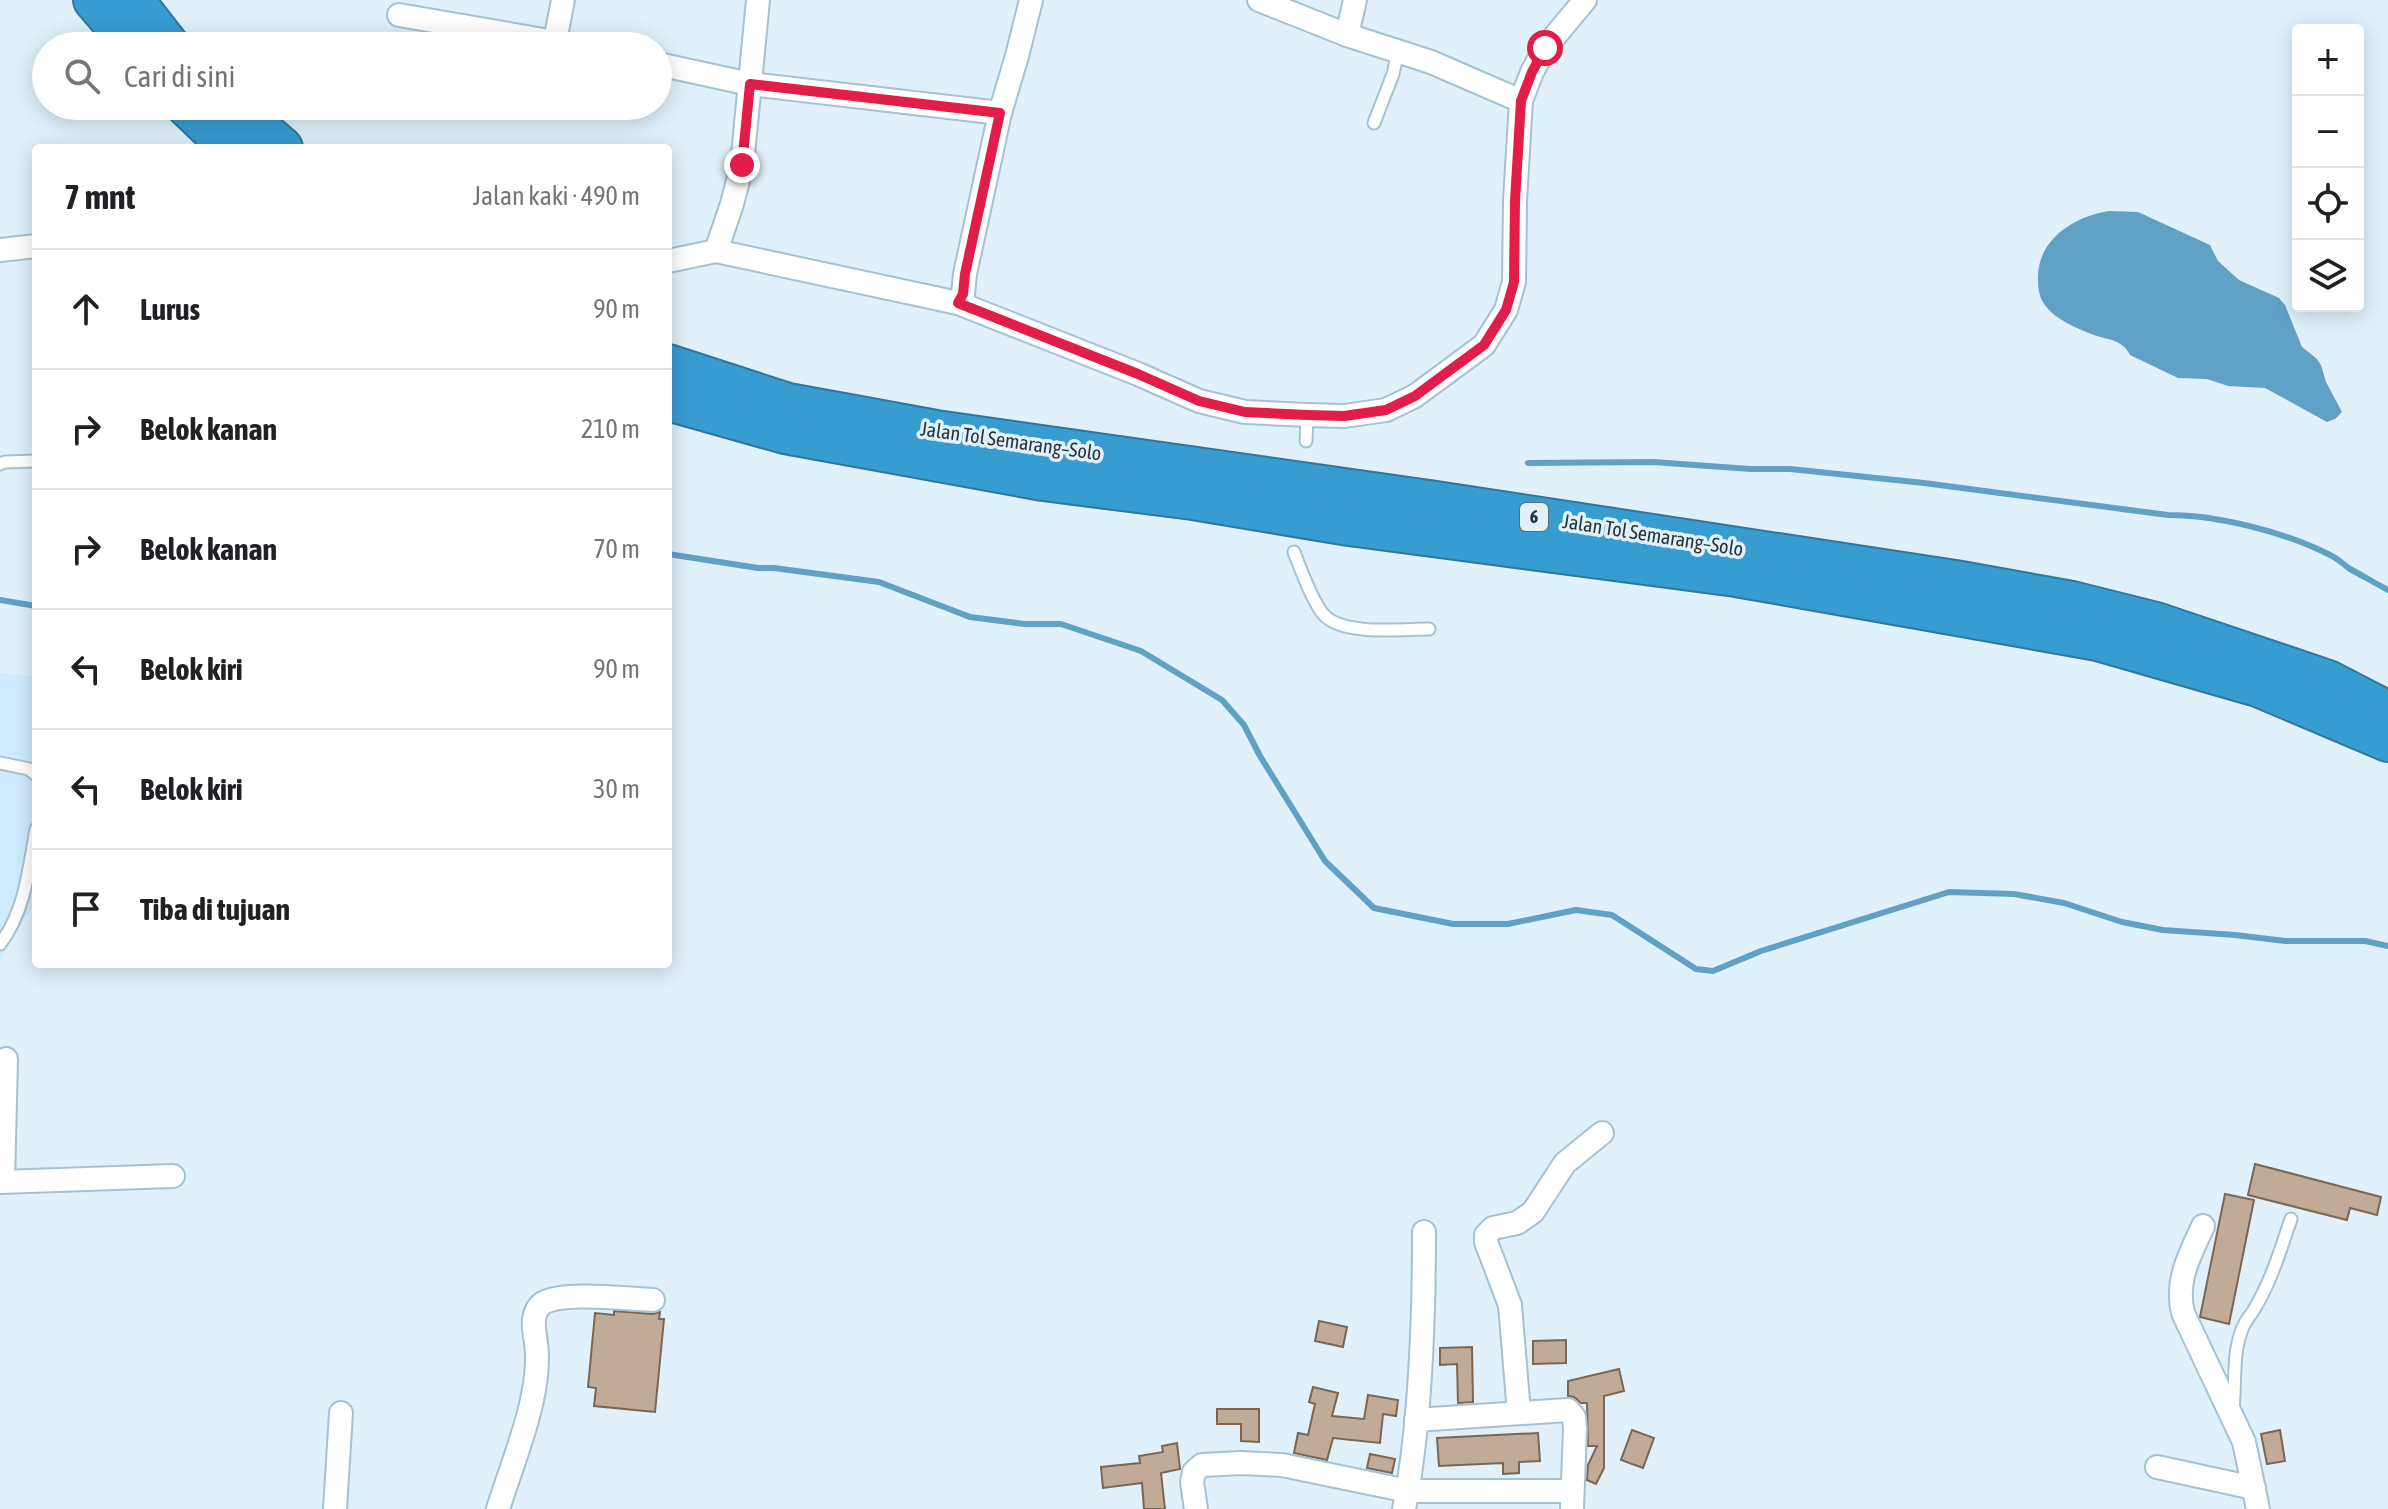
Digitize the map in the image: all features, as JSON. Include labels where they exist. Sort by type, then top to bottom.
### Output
[{"type":"highway","points":[[94,0],[121,32]]},
{"type":"highway","points":[[133,0],[158,32]]},
{"type":"highway","points":[[202,120],[227,144]]},
{"type":"highway","points":[[249,120],[277,144]]},
{"type":"highway","name":"Jalan Tol Semarang–Solo","points":[[672,366],[788,404],[936,431],[1491,510],[1955,581],[2072,602],[2156,623],[2328,681],[2388,712]]},
{"type":"highway","name":"Jalan Tol Semarang–Solo","points":[[672,401],[785,433],[1043,480],[1193,499],[1349,525],[1736,576],[2098,640],[2258,686],[2388,741]]},
{"type":"street","points":[[557,32],[563,0]]},
{"type":"street","points":[[716,251],[742,165],[758,0]]},
{"type":"street","points":[[958,303],[963,294],[1000,113],[1031,0]]},
{"type":"street","points":[[1259,0],[1347,35],[1398,51],[1521,101]]},
{"type":"street","points":[[1347,35],[1355,0]]},
{"type":"street","points":[[672,260],[716,251],[958,303],[1199,401],[1245,412],[1344,416],[1386,410],[1415,396],[1484,345],[1506,310],[1514,282],[1521,101],[1545,48],[1585,0]]},
{"type":"street","points":[[399,15],[501,32]]},
{"type":"street","points":[[672,67],[750,84],[1000,113]]},
{"type":"street","points":[[0,250],[32,246]]},
{"type":"street","points":[[6,1059],[2,1182],[173,1176]]},
{"type":"street","points":[[1519,1413],[1510,1305],[1486,1235],[1493,1228],[1517,1223],[1533,1212],[1565,1163],[1602,1133]]},
{"type":"street","points":[[2157,1467],[2256,1499],[2247,1449],[2183,1313],[2179,1297],[2183,1271],[2203,1226]]},
{"type":"street","points":[[1406,1500],[1416,1420],[1424,1232]]},
{"type":"street","points":[[498,1509],[534,1394],[538,1354],[533,1319],[536,1311],[544,1303],[572,1297],[653,1300]]},
{"type":"street","points":[[1196,1509],[1192,1482],[1194,1472],[1202,1465],[1241,1463],[1282,1465],[1406,1500],[1572,1500],[1574,1417],[1568,1410],[1416,1420]]},
{"type":"street","points":[[335,1509],[341,1413]]},
{"type":"lane","points":[[1374,123],[1393,74],[1398,51]]},
{"type":"lane","points":[[1306,441],[1307,415]]},
{"type":"lane","points":[[0,464],[32,461]]},
{"type":"lane","points":[[1294,552],[1323,614],[1334,623],[1348,628],[1429,629]]},
{"type":"lane","points":[[0,763],[32,772]]},
{"type":"lane","points":[[0,944],[22,900],[32,849]]},
{"type":"lane","points":[[2232,1412],[2236,1349],[2243,1326],[2269,1279],[2291,1219]]},
{"type":"shaded area","points":[[0,673],[32,677],[32,908],[0,961]]},
{"type":"water","points":[[2109,211],[2138,212],[2210,245],[2218,261],[2239,280],[2279,298],[2285,305],[2302,347],[2321,365],[2342,412],[2327,422],[2265,388],[2178,378],[2130,355],[2119,343],[2083,331],[2054,315],[2043,303],[2039,291],[2038,277],[2044,251],[2072,224]]},
{"type":"building","points":[[2255,1164],[2381,1197],[2377,1215],[2350,1208],[2347,1220],[2248,1195]]},
{"type":"building","points":[[2225,1194],[2254,1200],[2229,1324],[2200,1317]]},
{"type":"building","points":[[614,1311],[660,1312],[659,1319],[664,1319],[655,1412],[594,1406],[596,1388],[588,1387],[595,1313],[614,1315]]},
{"type":"building","points":[[1319,1321],[1347,1327],[1343,1347],[1315,1341]]},
{"type":"building","points":[[1566,1340],[1566,1363],[1533,1364],[1533,1341]]},
{"type":"building","points":[[1472,1347],[1473,1402],[1458,1403],[1457,1364],[1440,1365],[1440,1348]]},
{"type":"building","points":[[1619,1369],[1624,1391],[1604,1396],[1604,1468],[1596,1484],[1587,1480],[1588,1465],[1597,1446],[1588,1446],[1587,1403],[1568,1396],[1568,1381]]},
{"type":"building","points":[[1313,1387],[1338,1393],[1332,1416],[1364,1419],[1368,1395],[1398,1400],[1396,1416],[1383,1414],[1380,1443],[1333,1438],[1327,1460],[1294,1453],[1298,1433],[1308,1435],[1315,1404],[1309,1402]]},
{"type":"building","points":[[1217,1409],[1259,1409],[1259,1442],[1241,1441],[1241,1424],[1217,1424]]},
{"type":"building","points":[[1632,1430],[1654,1438],[1643,1468],[1621,1460]]},
{"type":"building","points":[[2280,1430],[2285,1461],[2267,1464],[2261,1434]]},
{"type":"building","points":[[1538,1433],[1540,1461],[1519,1462],[1519,1473],[1503,1474],[1503,1463],[1439,1466],[1437,1438]]},
{"type":"building","points":[[1177,1443],[1180,1469],[1161,1473],[1165,1509],[1144,1509],[1142,1483],[1103,1488],[1101,1467],[1140,1463],[1139,1456],[1163,1452],[1162,1446]]},
{"type":"building","points":[[1370,1454],[1395,1459],[1392,1473],[1367,1468]]},
{"type":"waterway","points":[[1528,463],[1653,462],[1790,469],[2208,518],[2272,532],[2312,547],[2333,556],[2388,590]]},
{"type":"waterway","points":[[672,555],[879,582],[970,617],[1025,624],[1061,624],[1141,651],[1222,700],[1244,725],[1325,861],[1374,908],[1453,924],[1508,924],[1576,910],[1612,915],[1696,969],[1713,971],[1761,951],[1949,892],[2014,894],[2064,903],[2122,922],[2163,930],[2285,941],[2365,941],[2388,946]]},
{"type":"waterway","points":[[0,600],[32,605]]},
{"type":"route","points":[[742,165],[750,84],[1000,113],[963,294],[958,303],[1199,401],[1245,412],[1307,415],[1344,416],[1386,410],[1415,396],[1484,345],[1506,310],[1514,282],[1521,101],[1545,48]]}]
